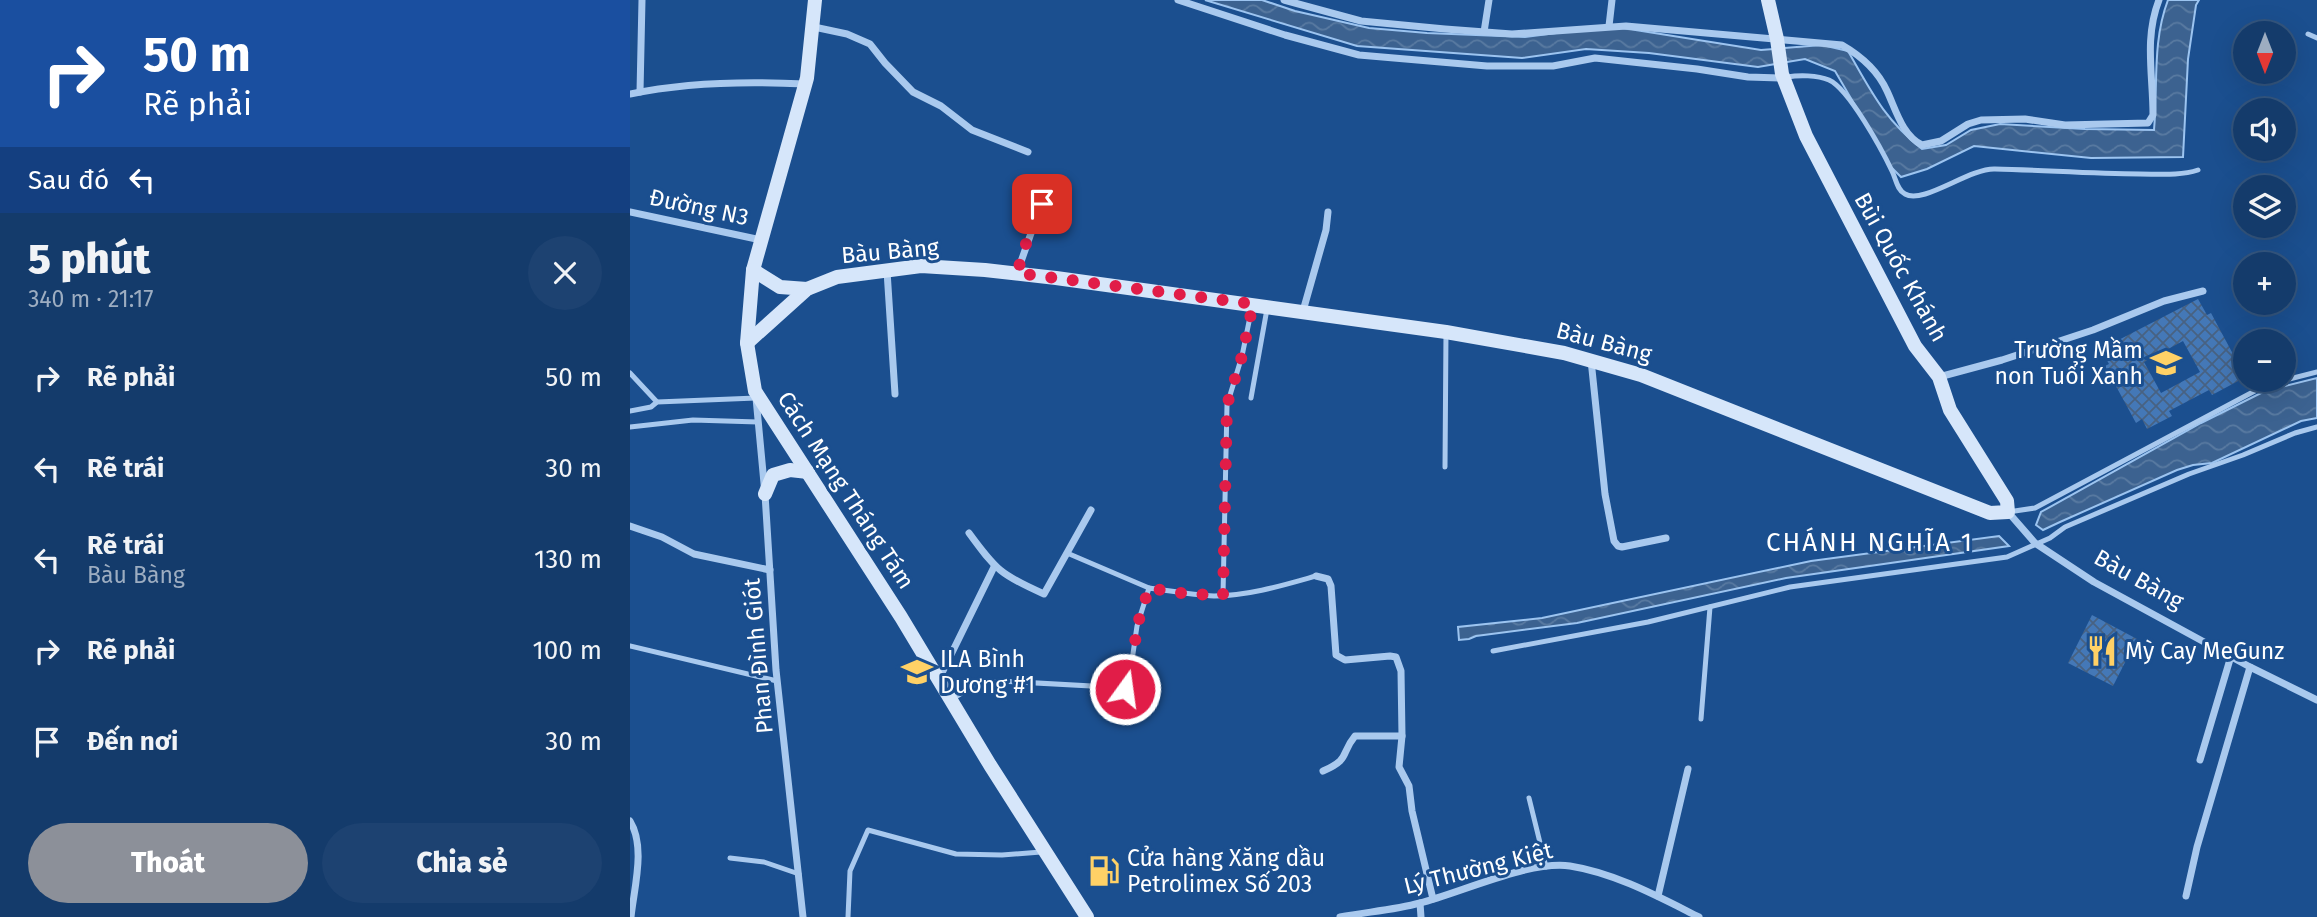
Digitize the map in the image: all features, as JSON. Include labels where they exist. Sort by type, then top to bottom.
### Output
[{"type":"street","points":[[640,92],[642,0]]},
{"type":"street","points":[[1178,0],[1285,35],[1359,55],[1487,66],[1553,66],[1595,58],[1748,77],[1783,76]]},
{"type":"street","points":[[1284,0],[1308,4],[1361,21],[1484,32],[1511,34],[1626,26],[1842,45],[1867,64],[1886,90],[1908,134],[1923,145],[1941,141],[1968,124],[1981,120],[2025,119],[2066,125],[2148,123],[2153,115],[2150,36],[2152,19],[2159,0]]},
{"type":"street","points":[[1484,32],[1489,0]]},
{"type":"street","points":[[1609,26],[1612,0]]},
{"type":"street","points":[[1768,0],[1777,41]]},
{"type":"street","name":"Cách Mạng Tháng Tám","points":[[818,2],[806,83],[753,270],[747,343],[755,394],[808,472],[1087,917]]},
{"type":"street","points":[[814,27],[847,34],[870,44],[913,92],[941,106],[972,130],[1028,152]]},
{"type":"street","name":"Bùi Quốc Khánh","points":[[1777,41],[1783,76],[1806,136],[1915,346],[1939,377],[1950,410],[2007,501],[2008,512]]},
{"type":"street","points":[[630,94],[664,88],[754,81],[806,83]]},
{"type":"street","points":[[1017,273],[1048,185]]},
{"type":"street","name":"Đường N3","points":[[630,212],[761,240]]},
{"type":"street","points":[[1303,312],[1326,230],[1328,212]]},
{"type":"street","name":"Bàu Bàng","points":[[807,289],[837,277],[921,267],[1017,273],[1446,332],[1591,360],[1641,374],[1990,513],[2008,512],[2035,543],[2094,582],[2250,667],[2317,700]]},
{"type":"street","points":[[753,270],[780,287],[807,289]]},
{"type":"street","points":[[887,271],[895,394]]},
{"type":"street","points":[[747,343],[807,289]]},
{"type":"street","points":[[1939,377],[2002,360],[2093,330],[2164,300],[2203,291]]},
{"type":"street","points":[[1591,360],[1602,470],[1614,541],[1622,547],[1666,538]]},
{"type":"street","name":"Phan Đình Giót","points":[[755,394],[765,494],[777,681],[803,917]]},
{"type":"street","points":[[765,494],[772,475],[790,470],[808,472]]},
{"type":"street","points":[[969,533],[994,567],[1004,575],[1044,594],[1091,510]]},
{"type":"street","points":[[630,526],[662,537],[694,554],[770,570]]},
{"type":"street","points":[[939,679],[994,567]]},
{"type":"street","points":[[1316,576],[1328,579],[1331,586],[1334,637],[1339,659],[1390,656],[1396,657],[1398,661],[1401,671],[1402,736],[1399,767],[1409,786],[1412,811],[1433,899]]},
{"type":"street","points":[[2200,760],[2231,656]]},
{"type":"street","points":[[2186,896],[2197,847],[2250,667]]},
{"type":"street","points":[[1323,771],[1337,765],[1346,755],[1355,736],[1402,736]]},
{"type":"street","points":[[1658,896],[1688,769]]},
{"type":"street","points":[[630,821],[635,829],[638,850],[631,917]]},
{"type":"street","name":"Lý Thường Kiệt","points":[[1340,917],[1420,903],[1546,867],[1568,866],[1604,875],[1658,896],[1699,917]]},
{"type":"street","points":[[1420,903],[1421,917]]},
{"type":"lane","points":[[2308,34],[2317,38]]},
{"type":"lane","points":[[1783,76],[1816,76],[1830,80],[1848,96],[1892,171],[1898,187],[1903,194],[1911,197],[1923,196],[1984,169],[2144,174],[2188,173],[2198,170]]},
{"type":"lane","points":[[1251,398],[1260,305]]},
{"type":"lane","points":[[1223,595],[1227,405],[1260,305]]},
{"type":"lane","points":[[1445,467],[1446,332]]},
{"type":"lane","points":[[2008,512],[2035,508],[2266,385],[2317,372]]},
{"type":"lane","points":[[630,373],[657,402]]},
{"type":"lane","points":[[630,411],[651,407],[657,402],[755,394]]},
{"type":"lane","points":[[630,426],[693,420],[758,422]]},
{"type":"lane","points":[[1493,651],[1573,637],[1790,587],[2007,557],[2050,538],[2065,527],[2189,474],[2317,427]]},
{"type":"lane","points":[[1067,553],[1149,588],[1188,594],[1223,595],[1316,576]]},
{"type":"lane","points":[[951,700],[973,686],[1000,681],[1128,688],[1137,626],[1149,588]]},
{"type":"lane","points":[[1701,719],[1710,607]]},
{"type":"lane","points":[[630,646],[777,681]]},
{"type":"lane","points":[[1529,798],[1546,867]]},
{"type":"lane","points":[[848,917],[850,871],[867,830],[956,854],[1002,855],[1045,851]]},
{"type":"lane","points":[[730,858],[765,862],[799,874]]},
{"type":"water","points":[[1205,0],[1262,0],[1295,11],[1369,28],[1427,33],[1525,37],[1623,28],[1761,50],[1822,45],[1848,51],[1888,115],[1922,149],[1946,145],[1971,130],[2000,124],[2154,130],[2158,48],[2168,0],[2199,0],[2188,59],[2183,157],[2091,158],[1974,146],[1927,169],[1901,177],[1891,167],[1835,71],[1805,59],[1758,67],[1649,53],[1586,49],[1522,58],[1357,46]]},
{"type":"water","points":[[2317,378],[2317,418],[2301,421],[2212,463],[2177,470],[2043,530],[2036,525],[2041,512],[2201,423],[2263,392],[2296,392],[2296,383]]},
{"type":"water","points":[[1999,536],[2009,546],[1786,578],[1577,623],[1459,640],[1458,627],[1542,618],[1811,561]]},
{"type":"building","points":[[2198,299],[2207,315],[2211,313],[2233,354],[2233,384],[2212,395],[2209,390],[2169,411],[2172,416],[2147,429],[2142,419],[2136,423],[2105,366],[2109,364],[2101,349]],"holes":[[[2183,341],[2200,372],[2161,393],[2144,362]]]},
{"type":"building","name":"Mỳ Cay MeGunz","points":[[2092,615],[2137,639],[2113,686],[2068,663]]},
{"type":"place","name":"Trường Mầm non Tuổi Xanh","points":[[2166,363]]},
{"type":"place","name":"Mỳ Cay MeGunz","points":[[2102,651]]},
{"type":"place","name":"ILA Bình Dương #1","points":[[917,672]]},
{"type":"place","name":"Cửa hàng Xăng dầu Petrolimex Số 203","points":[[1104,871]]},
{"type":"district","name":"CHÁNH NGHĨA 1","points":[[1870,542]]},
{"type":"route","points":[[1042,204],[1017,273],[1253,304],[1242,356],[1227,405],[1223,595],[1188,594],[1149,588],[1137,626],[1130,685],[1125,689]]}]
